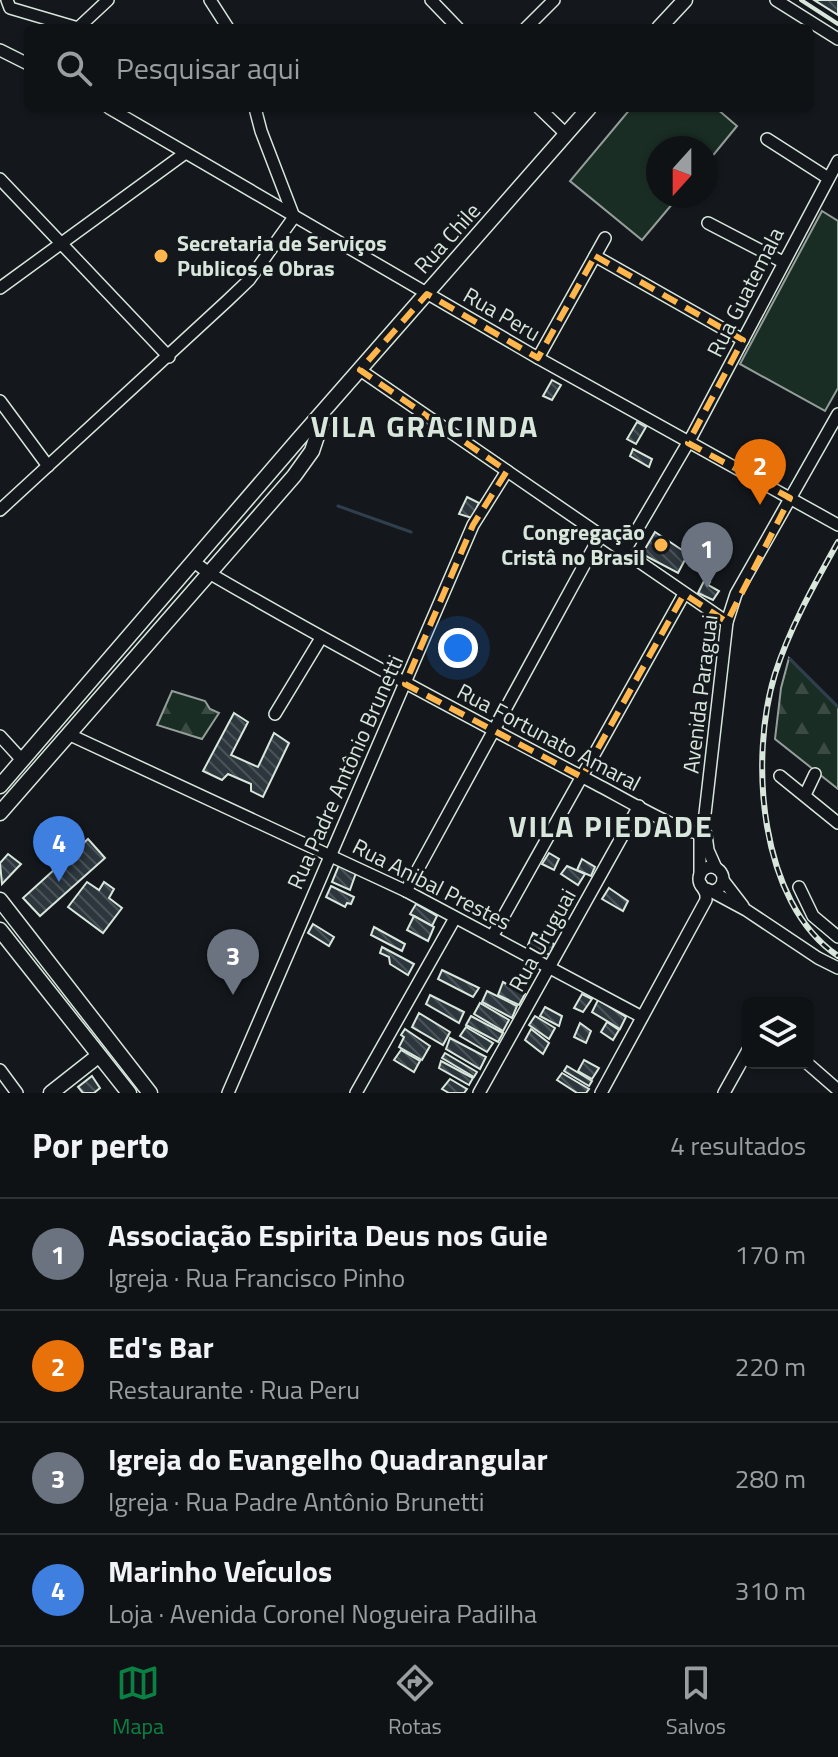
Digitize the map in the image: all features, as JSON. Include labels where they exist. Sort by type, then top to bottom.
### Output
[{"type":"main road","points":[[663,24],[685,0]]},
{"type":"main road","name":"Rua Chile","points":[[0,786],[585,112]]},
{"type":"main road","name":"Rua Chile","points":[[0,813],[294,476],[312,451],[321,422],[337,398]]},
{"type":"main road","points":[[297,441],[310,442],[312,451]]},
{"type":"main road","points":[[0,900],[150,1093]]},
{"type":"main road","points":[[0,930],[129,1093]]},
{"type":"main road","points":[[51,1093],[98,1056]]},
{"type":"street","points":[[82,24],[108,0]]},
{"type":"street","points":[[210,0],[225,24]]},
{"type":"street","points":[[431,0],[454,24]]},
{"type":"street","points":[[530,24],[554,0]]},
{"type":"street","points":[[776,0],[838,39]]},
{"type":"street","points":[[8,4],[66,24]]},
{"type":"street","points":[[0,50],[24,62]]},
{"type":"street","name":"Rua Peru","points":[[116,112],[538,358],[838,525]]},
{"type":"street","points":[[0,510],[249,280],[294,217],[256,112]]},
{"type":"street","points":[[543,112],[566,134]]},
{"type":"street","points":[[767,139],[828,178]]},
{"type":"street","points":[[0,288],[184,154]]},
{"type":"street","name":"Rua Guatemala","points":[[624,552],[688,443],[838,161]]},
{"type":"street","points":[[0,179],[169,357]]},
{"type":"street","points":[[708,223],[783,262]]},
{"type":"street","points":[[538,358],[605,238]]},
{"type":"street","points":[[595,256],[743,340]]},
{"type":"street","points":[[360,370],[727,622]]},
{"type":"street","points":[[0,401],[48,466]]},
{"type":"street","name":"Avenida Paraguai","points":[[700,875],[727,622],[736,594],[838,414]]},
{"type":"street","name":"Rua Padre Antônio Brunetti","points":[[228,1093],[473,525],[507,471]]},
{"type":"street","points":[[406,891],[600,536]]},
{"type":"street","points":[[194,562],[209,573]]},
{"type":"street","name":"Rua Fortunato Amaral","points":[[209,573],[405,684],[639,806],[703,835]]},
{"type":"street","points":[[492,937],[684,594]]},
{"type":"street","points":[[275,714],[321,638]]},
{"type":"street","name":"Rua Anibal Prestes","points":[[68,734],[406,891],[642,1017]]},
{"type":"street","points":[[0,736],[22,760]]},
{"type":"street","points":[[805,795],[815,774]]},
{"type":"street","points":[[780,776],[838,823]]},
{"type":"street","name":"Rua Uruguai","points":[[479,1093],[639,806]]},
{"type":"street","name":"Avenida Paraguai","points":[[703,835],[716,868]]},
{"type":"street","points":[[601,1093],[706,900],[700,875],[706,868],[716,868],[721,873],[746,910]]},
{"type":"street","points":[[705,888],[717,889],[723,880]]},
{"type":"street","points":[[799,887],[813,916],[836,931]]},
{"type":"street","points":[[705,888],[838,968]]},
{"type":"street","points":[[356,1093],[455,918]]},
{"type":"street","points":[[724,1093],[742,1061]]},
{"type":"street","points":[[814,1069],[838,1090]]},
{"type":"street","points":[[0,1070],[17,1093]]},
{"type":"highlighted area","points":[[595,256],[743,340],[688,443],[790,498],[727,622],[684,594],[582,777],[405,684],[473,525],[507,471],[360,370],[427,294],[538,358]]},
{"type":"green space","points":[[628,112],[721,112],[737,126],[718,149],[718,136],[646,136],[646,208],[669,208],[642,240],[570,181]]},
{"type":"green space","points":[[822,211],[838,221],[838,388],[825,411],[740,364]]},
{"type":"green space","points":[[789,658],[838,707],[838,789],[775,739],[781,688]]},
{"type":"green space","points":[[172,691],[205,701],[210,709],[219,713],[202,739],[157,725]]},
{"type":"building","points":[[814,0],[838,0],[838,15]]},
{"type":"building","points":[[552,380],[561,385],[552,400],[543,396]]},
{"type":"building","points":[[637,422],[646,427],[636,444],[627,439]]},
{"type":"building","points":[[633,449],[652,459],[649,467],[630,456]]},
{"type":"building","points":[[467,497],[479,503],[472,518],[459,514]]},
{"type":"building","name":"Congregação Cristâ no Brasil","points":[[655,532],[688,554],[678,573],[642,554]]},
{"type":"building","points":[[705,579],[710,582],[708,585],[719,591],[713,600],[698,593]]},
{"type":"building","points":[[234,713],[248,722],[231,755],[258,767],[274,733],[289,743],[263,797],[251,791],[251,784],[228,774],[222,780],[203,771]]},
{"type":"building","points":[[88,839],[105,858],[40,916],[23,898]]},
{"type":"building","points":[[549,853],[559,859],[554,870],[542,864]]},
{"type":"building","points":[[8,854],[21,864],[2,884],[0,863]]},
{"type":"building","points":[[582,859],[595,867],[591,876],[577,870]]},
{"type":"building","points":[[339,865],[356,873],[350,890],[332,882]]},
{"type":"building","points":[[567,866],[585,874],[578,885],[561,874]]},
{"type":"building","points":[[87,882],[99,890],[104,882],[114,889],[109,898],[122,908],[103,933],[68,907]]},
{"type":"building","points":[[331,886],[354,897],[351,904],[347,903],[345,907],[326,897]]},
{"type":"building","points":[[609,888],[628,901],[623,911],[602,899]]},
{"type":"building","points":[[416,904],[437,916],[432,926],[410,914]]},
{"type":"building","points":[[414,916],[434,927],[428,941],[407,930]]},
{"type":"building","points":[[313,924],[334,937],[329,946],[308,933]]},
{"type":"building","points":[[374,927],[405,944],[402,951],[371,935]]},
{"type":"building","points":[[533,933],[554,944],[550,955],[528,945]]},
{"type":"building","points":[[382,947],[414,964],[408,975],[390,964],[389,957],[380,953]]},
{"type":"building","points":[[442,970],[479,988],[473,997],[438,979]]},
{"type":"building","points":[[503,982],[525,994],[519,1005],[498,995]]},
{"type":"building","points":[[487,991],[517,1006],[512,1018],[482,1002]]},
{"type":"building","points":[[582,994],[592,999],[583,1012],[574,1008]]},
{"type":"building","points":[[430,995],[464,1012],[459,1023],[426,1004]]},
{"type":"building","points":[[598,1000],[626,1017],[620,1029],[592,1012]]},
{"type":"building","points":[[480,1003],[509,1020],[503,1031],[474,1014]]},
{"type":"building","points":[[545,1007],[562,1016],[559,1026],[540,1016]]},
{"type":"building","points":[[419,1013],[450,1032],[443,1045],[412,1027]]},
{"type":"building","points":[[471,1016],[503,1033],[498,1042],[466,1025]]},
{"type":"building","points":[[535,1016],[555,1028],[549,1039],[529,1025]]},
{"type":"building","points":[[607,1022],[619,1030],[613,1040],[601,1032]]},
{"type":"building","points":[[580,1023],[591,1031],[586,1043],[574,1037]]},
{"type":"building","points":[[466,1027],[493,1043],[487,1052],[460,1036]]},
{"type":"building","points":[[405,1029],[430,1046],[422,1060],[399,1047]]},
{"type":"building","points":[[531,1029],[549,1043],[543,1054],[525,1040]]},
{"type":"building","points":[[450,1038],[486,1057],[480,1069],[446,1049]]},
{"type":"building","points":[[401,1050],[420,1061],[414,1072],[394,1060]]},
{"type":"building","points":[[445,1053],[477,1072],[474,1077],[442,1058]]},
{"type":"building","points":[[584,1060],[599,1068],[592,1079],[578,1071]]},
{"type":"building","points":[[441,1061],[473,1078],[469,1085],[439,1068]]},
{"type":"building","points":[[567,1066],[592,1081],[589,1086],[564,1071]]},
{"type":"building","points":[[562,1073],[589,1089],[586,1093],[577,1093],[557,1080]]},
{"type":"building","points":[[92,1076],[100,1088],[94,1093],[83,1093],[78,1087]]},
{"type":"building","points":[[450,1079],[467,1089],[464,1093],[449,1093],[442,1089]]},
{"type":"waterway","points":[[338,506],[411,532]]},
{"type":"waterway","points":[[790,659],[838,707]]},
{"type":"railway","points":[[838,542],[811,590],[781,657],[767,708],[763,746],[767,827],[776,866],[791,901],[812,932],[838,956]]},
{"type":"wall","points":[[801,0],[838,24]]},
{"type":"place","name":"Secretaria de Serviços Publicos e Obras","points":[[161,256]]},
{"type":"place","name":"Ed's Bar","points":[[760,505]]},
{"type":"place","name":"Congregação Cristâ no Brasil","points":[[661,545]]},
{"type":"place","name":"Associação Espirita Deus nos Guie","points":[[707,588]]},
{"type":"place","name":"Marinho Veículos","points":[[59,882]]},
{"type":"place","name":"Igreja do Evangelho Quadrangular","points":[[233,995]]},
{"type":"district","name":"VILA GRACINDA","points":[[425,426]]},
{"type":"district","name":"VILA PIEDADE","points":[[611,826]]}]
